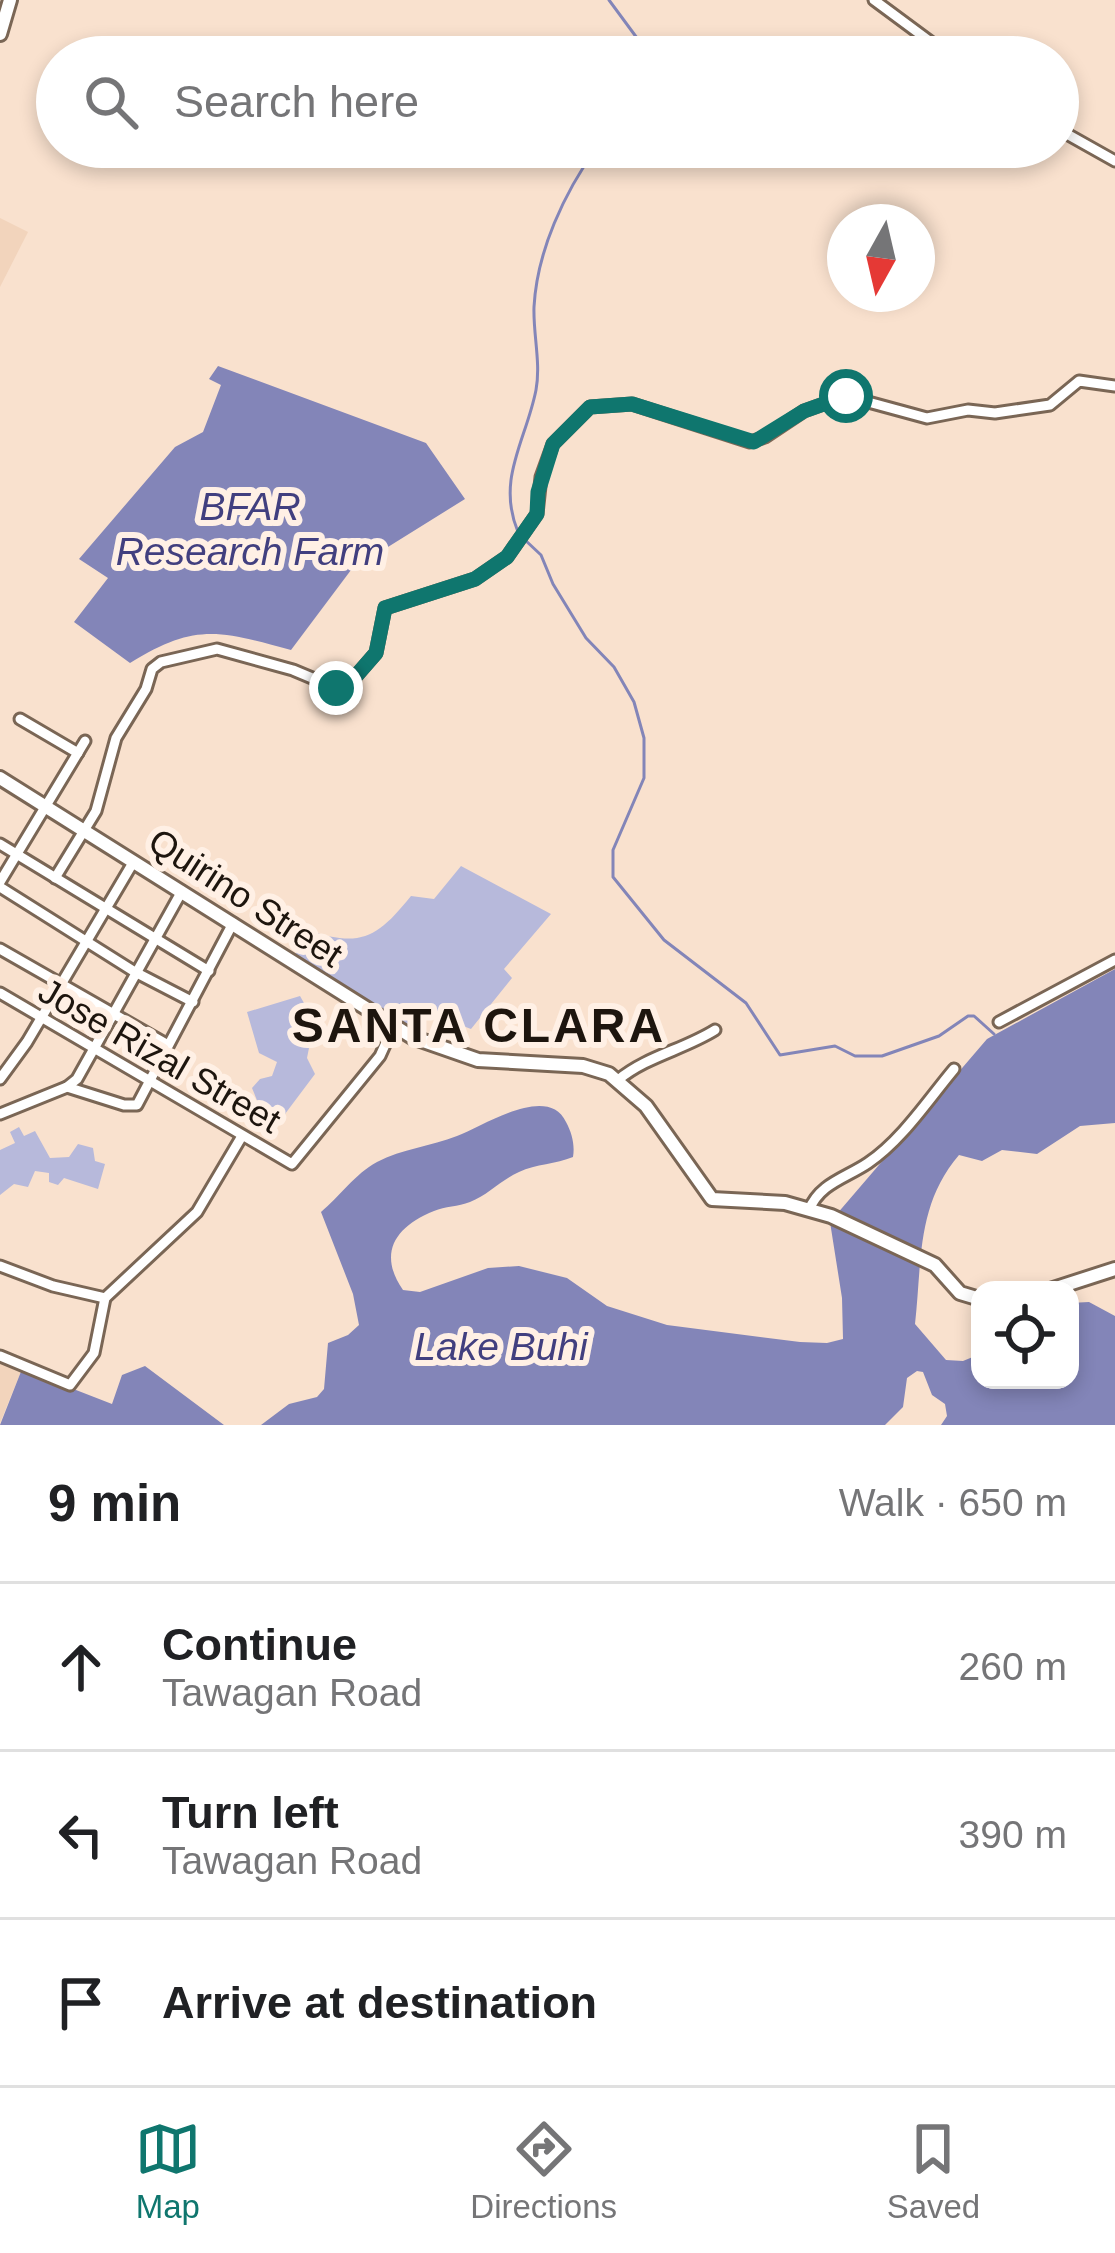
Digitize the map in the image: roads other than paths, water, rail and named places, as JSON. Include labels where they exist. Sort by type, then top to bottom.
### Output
[{"type":"main road","points":[[0,34],[10,0]]},
{"type":"main road","name":"Quirino Street","points":[[0,778],[394,1025],[469,1058],[583,1066],[618,1080]]},
{"type":"main road","points":[[618,1080],[646,1106],[712,1199],[785,1203],[831,1216],[935,1265],[960,1293],[971,1296]]},
{"type":"main road","points":[[1078,1281],[1115,1269]]},
{"type":"street","points":[[874,0],[923,36]]},
{"type":"street","points":[[1079,141],[1115,161]]},
{"type":"street","points":[[55,878],[96,811],[121,727],[146,688],[152,669],[160,662],[217,649],[341,688],[376,653],[385,608],[479,577],[507,557],[537,514],[538,492],[553,444],[594,406],[632,404],[754,442],[804,411],[846,396],[927,418],[968,410],[995,413],[1050,405],[1084,380],[1115,386]]},
{"type":"street","points":[[20,719],[78,753]]},
{"type":"street","points":[[85,741],[0,884],[135,972],[193,1002]]},
{"type":"street","points":[[0,844],[209,970]]},
{"type":"street","points":[[0,1079],[134,861]]},
{"type":"street","points":[[0,1114],[67,1087],[82,1072],[182,890]]},
{"type":"street","points":[[67,1087],[130,1106],[139,1102],[233,923]]},
{"type":"street","points":[[0,949],[168,1045]]},
{"type":"street","points":[[999,1022],[1115,960]]},
{"type":"street","name":"Jose Rizal Street","points":[[0,993],[292,1164],[380,1056],[394,1025]]},
{"type":"street","points":[[618,1080],[635,1065],[686,1048],[715,1030]]},
{"type":"street","points":[[809,1210],[815,1195],[868,1162],[901,1132],[953,1069]]},
{"type":"street","points":[[0,1356],[70,1385],[94,1353],[105,1298],[197,1212],[242,1136]]},
{"type":"street","points":[[0,1267],[105,1298]]},
{"type":"water","name":"BFAR Research Farm","points":[[218,366],[426,443],[465,499],[351,570],[291,650],[209,634],[173,641],[130,663],[74,622],[108,578],[79,559],[175,447],[203,432],[221,385],[209,379]]},
{"type":"water","name":"Lake Buhi","points":[[1115,969],[1115,1123],[1080,1126],[1037,1154],[1002,1150],[982,1161],[959,1155],[928,1214],[915,1324],[946,1360],[971,1358],[971,1389],[1079,1389],[1079,1303],[1089,1302],[1115,1316],[1115,1425],[941,1425],[947,1416],[945,1404],[932,1395],[923,1372],[917,1371],[907,1378],[903,1407],[885,1425],[261,1425],[289,1404],[317,1397],[324,1389],[328,1343],[359,1325],[353,1294],[321,1212],[377,1162],[530,1107],[557,1111],[570,1130],[573,1157],[519,1172],[477,1199],[438,1209],[409,1225],[391,1253],[403,1290],[420,1292],[488,1268],[519,1266],[567,1278],[607,1306],[667,1325],[800,1342],[843,1339],[830,1222],[987,1039]]},
{"type":"water","points":[[145,1366],[224,1425],[0,1425],[22,1369],[112,1404],[122,1375]]},
{"type":"waterway","points":[[609,0],[636,36]]},
{"type":"waterway","points":[[518,532],[511,477],[536,390],[536,286],[563,203],[584,168]]},
{"type":"waterway","points":[[524,539],[541,555],[586,638],[614,667],[634,702],[644,738],[644,778],[613,850],[613,877],[664,940],[746,1003],[780,1055],[835,1046],[855,1056],[882,1056],[939,1036],[968,1016],[994,1034]]},
{"type":"district","name":"SANTA CLARA","points":[[479,1025]]}]
